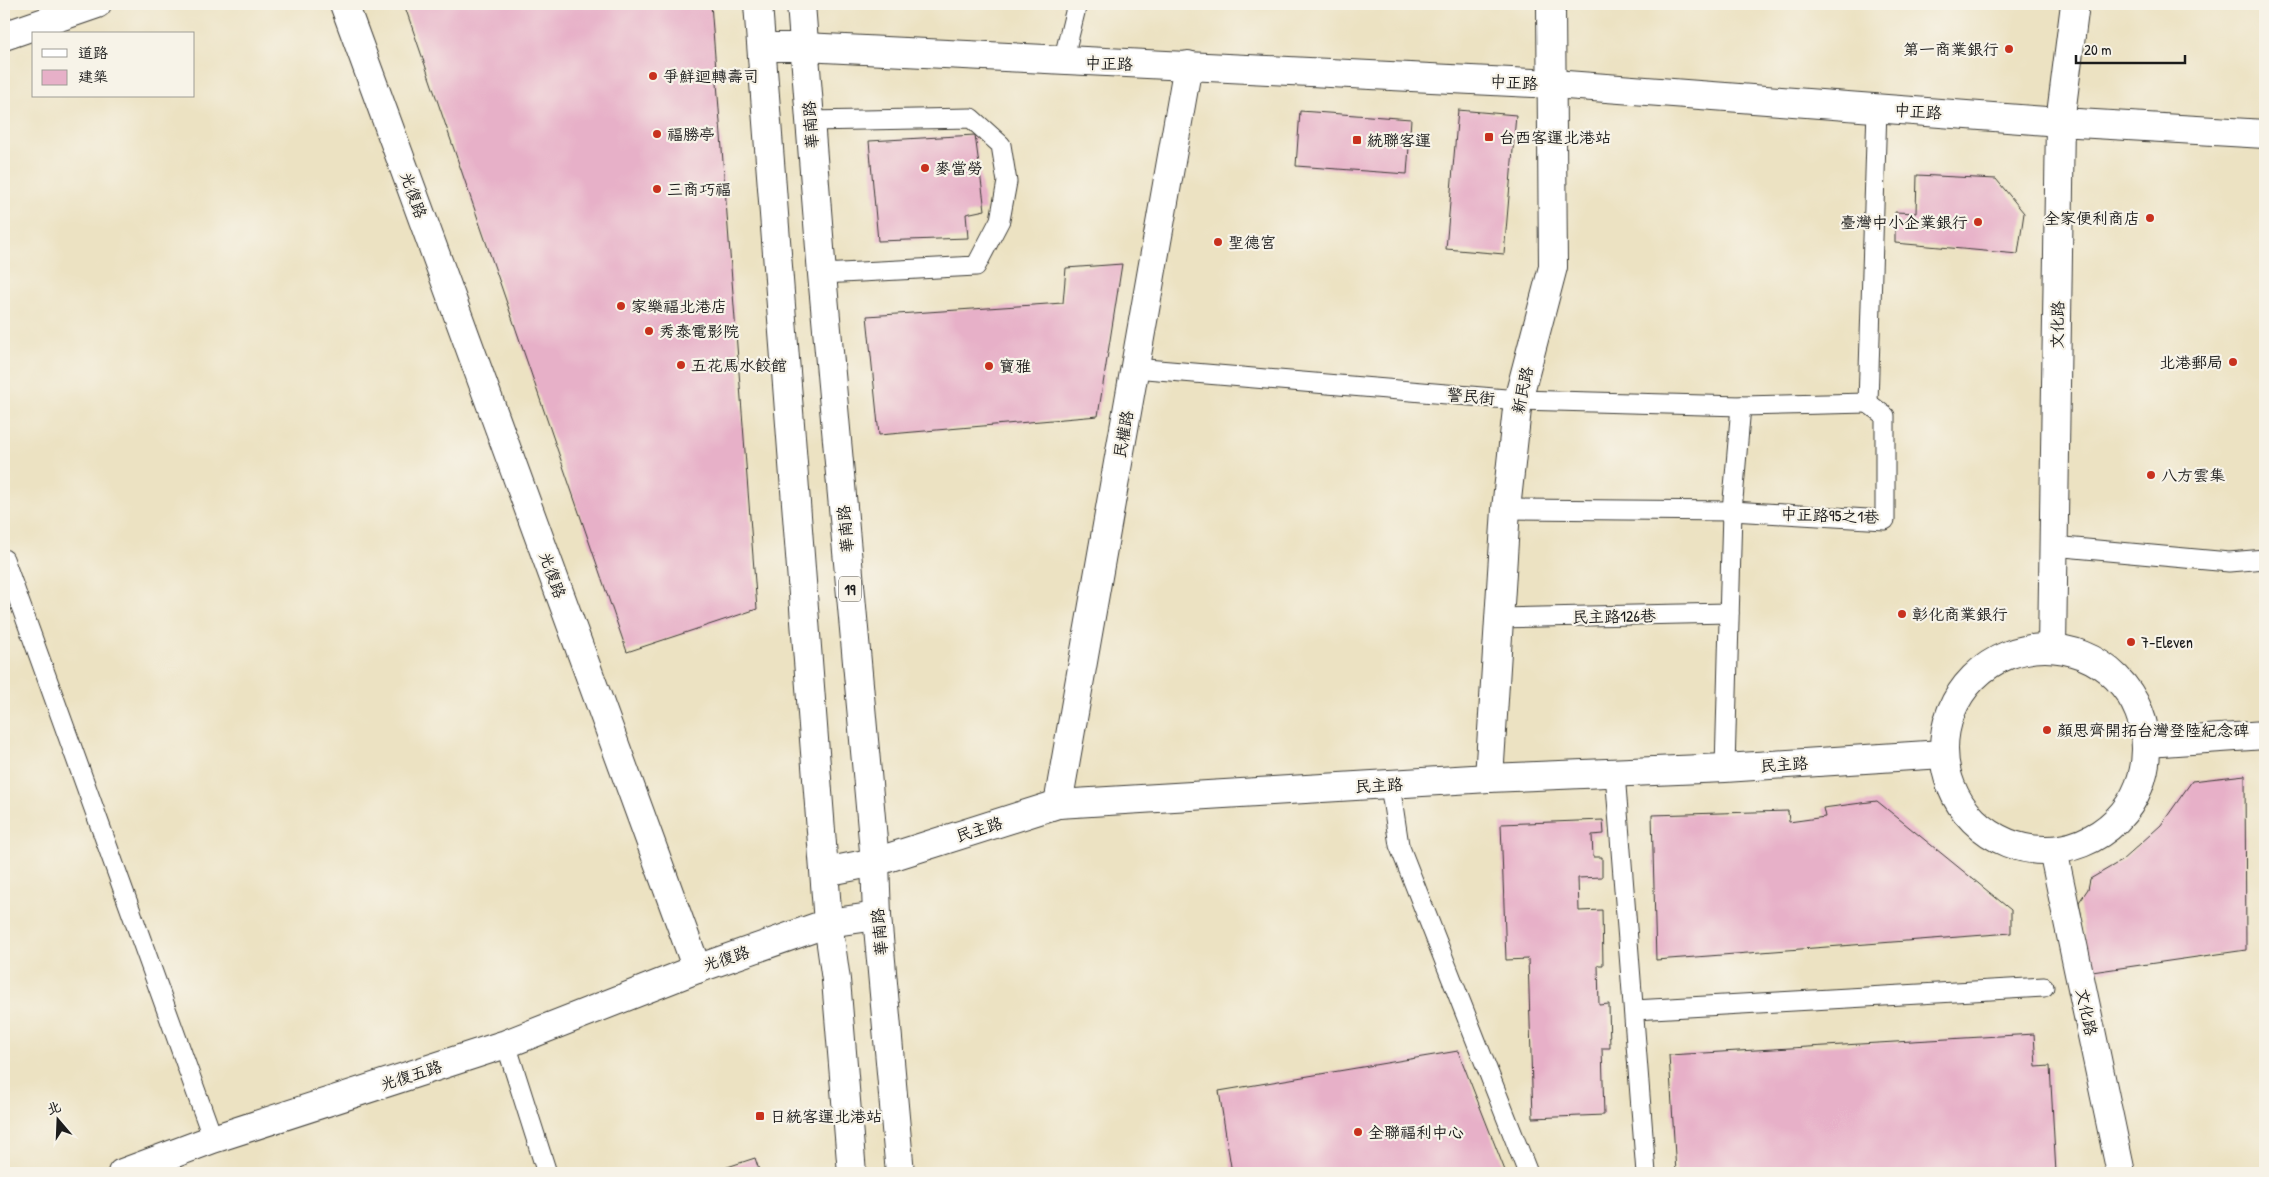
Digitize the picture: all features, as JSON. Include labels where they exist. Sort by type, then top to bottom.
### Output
[{"type":"street","name":"光復路","points":[[344,4],[697,969],[828,923],[877,916]]},
{"type":"street","points":[[758,4],[828,923],[836,980],[852,1173]]},
{"type":"street","name":"華南路","points":[[801,4],[809,121],[875,862],[877,916],[900,1173]]},
{"type":"street","name":"新民路","points":[[1489,778],[1506,509],[1518,400],[1553,267],[1554,84],[1551,4]]},
{"type":"street","name":"文化路","points":[[2052,648],[2060,122],[2075,4]]},
{"type":"street","points":[[4,36],[90,5]]},
{"type":"street","name":"中正路","points":[[762,47],[804,47],[1554,84],[2060,122],[2265,134]]},
{"type":"street","name":"民權路","points":[[1058,804],[1188,65]]},
{"type":"street","points":[[2052,648],[2080,654],[2106,668],[2127,689],[2140,714],[2147,743],[2144,774],[2131,803],[2111,827],[2084,843],[2053,850],[2021,848],[1990,835],[1966,814],[1950,786],[1943,754],[1947,720],[1963,690],[1975,678],[1988,666],[2018,652],[2052,648]]},
{"type":"street","points":[[2147,743],[2265,735]]},
{"type":"street","name":"民主路","points":[[825,872],[875,862],[1058,804],[1489,778],[1725,768],[1943,754]]},
{"type":"street","name":"文化路","points":[[2053,850],[2121,1173]]},
{"type":"street","name":"光復五路","points":[[122,1173],[212,1140],[506,1044],[697,969]]},
{"type":"lane","points":[[1063,61],[1077,4]]},
{"type":"lane","points":[[1868,403],[1877,108]]},
{"type":"lane","points":[[809,121],[971,118],[1001,145],[1007,182],[1000,220],[976,266],[822,274]]},
{"type":"lane","name":"警民街","points":[[1134,368],[1518,400],[1741,406],[1868,403]]},
{"type":"lane","name":"中正路95之1巷","points":[[1506,509],[1732,511],[1885,520],[1885,416],[1868,403]]},
{"type":"lane","points":[[1725,768],[1732,511],[1741,406]]},
{"type":"lane","points":[[2053,546],[2230,562],[2265,559]]},
{"type":"lane","points":[[4,559],[212,1140]]},
{"type":"lane","name":"民主路126巷","points":[[1500,618],[1729,613]]},
{"type":"lane","points":[[1616,773],[1646,1173]]},
{"type":"lane","points":[[1390,785],[1399,845],[1528,1173]]},
{"type":"lane","points":[[1634,1010],[2044,987]]},
{"type":"lane","points":[[506,1044],[547,1173]]},
{"type":"building","name":"家樂福北港店","points":[[404,4],[711,4],[757,609],[627,652]]},
{"type":"building","points":[[1458,110],[1516,115],[1504,254],[1446,249]]},
{"type":"building","points":[[1300,111],[1411,119],[1407,174],[1296,166]]},
{"type":"building","name":"麥當勞","points":[[975,135],[985,210],[966,214],[968,238],[878,241],[869,141]]},
{"type":"building","points":[[1917,175],[1996,179],[2024,213],[2018,254],[1895,243],[1895,212],[1916,213]]},
{"type":"building","name":"寶雅","points":[[1122,264],[1098,416],[879,435],[867,316],[1063,303],[1066,268]]},
{"type":"building","points":[[2245,775],[2246,950],[2092,972],[2079,902],[2088,889],[2090,879],[2121,861],[2161,825],[2192,781]]},
{"type":"building","points":[[1877,801],[2011,910],[2011,933],[1656,960],[1652,815],[1788,811],[1789,822],[1825,817],[1823,808]]},
{"type":"building","points":[[1603,820],[1604,834],[1592,835],[1593,857],[1602,857],[1602,877],[1578,878],[1579,911],[1602,910],[1603,965],[1598,965],[1599,1005],[1609,1004],[1610,1048],[1602,1048],[1604,1115],[1533,1118],[1528,959],[1506,960],[1501,824]]},
{"type":"building","points":[[2034,1034],[2036,1067],[2050,1066],[2056,1173],[1676,1173],[1669,1055]]},
{"type":"building","name":"全聯福利中心","points":[[1458,1051],[1506,1173],[1232,1173],[1219,1091]]},
{"type":"building","points":[[755,1158],[760,1173],[709,1173]]},
{"type":"place","name":"第一商業銀行","points":[[2009,49]]},
{"type":"place","name":"爭鮮迴轉壽司","points":[[653,76]]},
{"type":"place","name":"福勝亭","points":[[657,134]]},
{"type":"place","name":"台西客運北港站","points":[[1489,137]]},
{"type":"place","name":"統聯客運","points":[[1357,140]]},
{"type":"place","name":"麥當勞","points":[[925,168]]},
{"type":"place","name":"三商巧福","points":[[657,189]]},
{"type":"place","name":"全家便利商店","points":[[2150,218]]},
{"type":"place","name":"臺灣中小企業銀行","points":[[1978,222]]},
{"type":"place","name":"聖德宮","points":[[1218,242]]},
{"type":"place","name":"家樂福北港店","points":[[621,306]]},
{"type":"place","name":"秀泰電影院","points":[[649,331]]},
{"type":"place","name":"北港郵局","points":[[2233,362]]},
{"type":"place","name":"五花馬水餃館","points":[[681,365]]},
{"type":"place","name":"寶雅","points":[[989,366]]},
{"type":"place","name":"八方雲集","points":[[2151,475]]},
{"type":"place","name":"彰化商業銀行","points":[[1902,614]]},
{"type":"place","name":"7-Eleven","points":[[2131,642]]},
{"type":"place","name":"顏思齊開拓台灣登陸紀念碑","points":[[2047,730]]},
{"type":"place","name":"日統客運北港站","points":[[760,1116]]},
{"type":"place","name":"全聯福利中心","points":[[1358,1132]]}]
